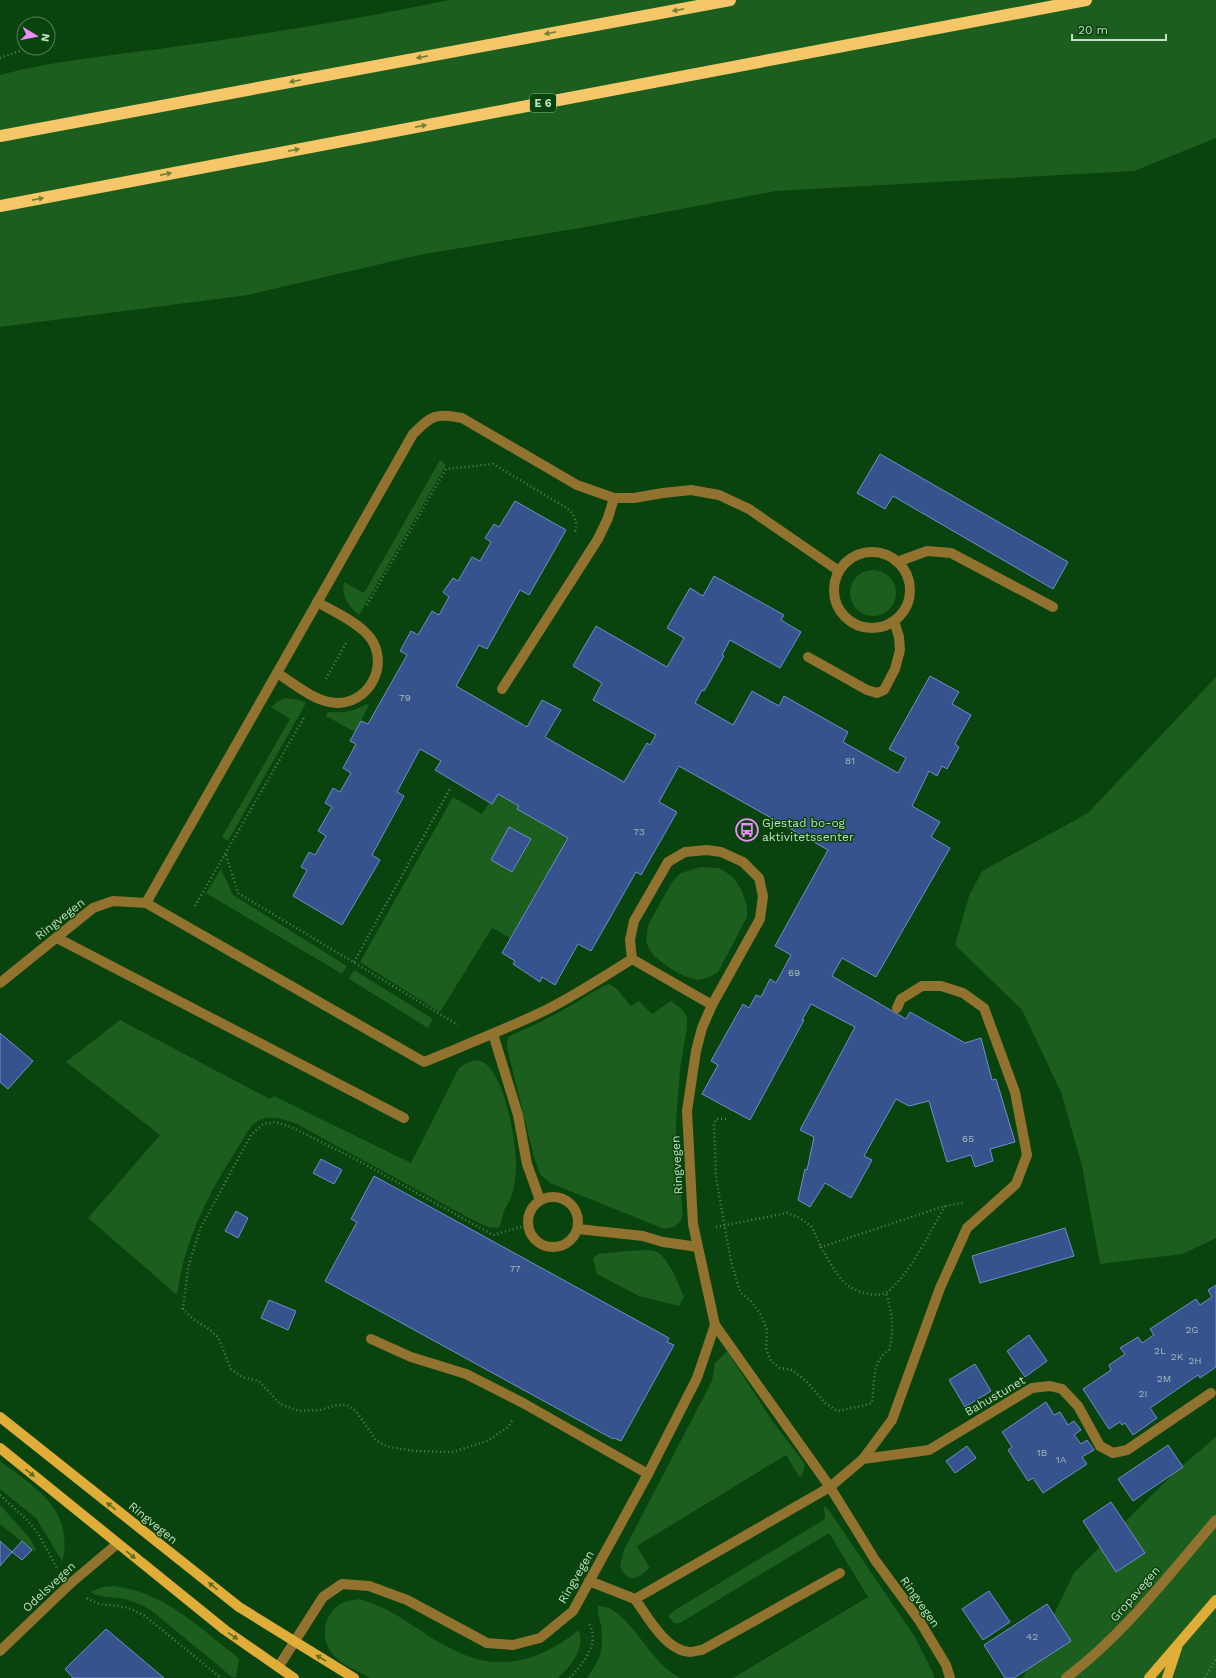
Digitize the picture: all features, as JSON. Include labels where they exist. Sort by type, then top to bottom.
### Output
[{"type":"highway","points":[[0,136],[730,0]]},
{"type":"highway","name":"E 6","points":[[0,206],[1086,0]]},
{"type":"main road","name":"Ringvegen","points":[[0,1417],[238,1607],[354,1678]]},
{"type":"main road","points":[[0,1448],[225,1630],[279,1666],[294,1678]]},
{"type":"main road","points":[[1149,1678],[1216,1600]]},
{"type":"main road","points":[[1167,1678],[1179,1643]]},
{"type":"street","points":[[632,959],[582,990],[548,1008],[493,1034],[424,1062],[146,903],[413,434],[428,420],[443,414],[462,418],[577,484],[614,498],[634,498],[662,492],[691,490],[719,494],[749,509],[839,571]]},
{"type":"street","points":[[502,689],[598,539],[608,518],[614,498]]},
{"type":"street","points":[[897,562],[927,551],[951,553],[1053,607]]},
{"type":"street","points":[[873,552],[886,555],[897,562],[906,573],[910,586],[909,599],[903,612],[894,622],[882,627],[868,628],[855,625],[846,618],[838,608],[834,597],[834,584],[839,571],[848,561],[860,554],[873,552]]},
{"type":"street","points":[[277,673],[326,702],[340,703],[353,700],[365,693],[373,682],[378,670],[378,657],[374,644],[367,633],[317,602]]},
{"type":"street","points":[[808,657],[867,690],[877,693],[884,690],[895,669],[900,650],[899,637],[894,622]]},
{"type":"street","points":[[707,850],[721,852],[743,862],[759,878],[763,896],[760,919],[712,1005],[632,959],[630,940],[634,921],[668,862],[685,852],[707,850]]},
{"type":"street","name":"Ringvegen","points":[[0,984],[93,908],[113,901],[146,903]]},
{"type":"street","points":[[57,938],[404,1118]]},
{"type":"street","points":[[635,1599],[830,1487],[863,1459],[892,1420],[940,1288],[967,1228],[1016,1184],[1027,1154],[1015,1092],[984,1008],[963,993],[941,986],[922,986],[901,999],[897,1008]]},
{"type":"street","name":"Ringvegen","points":[[712,1005],[702,1028],[696,1051],[687,1111],[695,1231],[715,1325],[830,1487],[875,1560],[919,1620],[946,1665],[950,1678]]},
{"type":"street","points":[[493,1034],[518,1115],[527,1164],[540,1200]]},
{"type":"street","points":[[549,1197],[558,1197],[568,1202],[575,1209],[578,1219],[578,1229],[573,1238],[566,1245],[556,1248],[545,1247],[537,1242],[531,1234],[528,1225],[529,1215],[533,1207],[540,1200],[549,1197]]},
{"type":"street","points":[[578,1229],[644,1236],[663,1242],[698,1247]]},
{"type":"street","name":"Ringvegen","points":[[279,1666],[323,1597],[342,1584],[369,1586],[407,1600],[487,1643],[513,1645],[540,1638],[573,1611],[648,1474],[697,1378],[715,1325]]},
{"type":"street","points":[[371,1338],[411,1357],[466,1374],[523,1403],[648,1474]]},
{"type":"street","name":"Bahustunet","points":[[863,1459],[929,1450],[1032,1388],[1050,1386],[1062,1389],[1078,1406],[1100,1446],[1113,1453],[1127,1450],[1211,1394]]},
{"type":"street","name":"Gropavegen","points":[[1066,1678],[1089,1661],[1125,1626],[1216,1520]]},
{"type":"street","name":"Odelsvegen","points":[[0,1651],[71,1583],[117,1544]]},
{"type":"street","points":[[589,1581],[635,1599],[658,1631],[671,1645],[690,1652],[702,1650],[840,1573]]},
{"type":"path","points":[[0,58],[16,52]]},
{"type":"path","points":[[354,962],[451,787]]},
{"type":"path","points":[[225,854],[238,893],[481,1039]]},
{"type":"path","points":[[726,1119],[716,1119],[714,1124],[716,1178],[724,1225],[731,1260],[740,1292],[752,1302],[761,1315],[767,1330],[766,1348],[771,1361],[780,1368],[792,1370],[807,1382],[824,1402],[837,1411],[872,1403],[874,1374],[881,1354],[889,1350],[892,1336],[893,1316],[886,1293]]},
{"type":"path","points":[[523,1403],[508,1427],[487,1441],[453,1452],[416,1452],[388,1447],[376,1440],[356,1411],[347,1406],[337,1405],[320,1410],[300,1411],[280,1404],[259,1381],[242,1377],[231,1369],[218,1337],[209,1329],[192,1319],[183,1309],[188,1268],[200,1229],[251,1135],[263,1124],[275,1122],[292,1127],[357,1160],[492,1235],[528,1225]]},
{"type":"path","points":[[821,1247],[954,1203],[999,1199]]},
{"type":"path","points":[[695,1231],[787,1213],[800,1218],[812,1227],[821,1247],[845,1284],[861,1292],[874,1294],[886,1293],[901,1278],[945,1206]]},
{"type":"path","points":[[0,1495],[27,1520],[37,1532],[58,1570]]},
{"type":"path","points":[[82,1595],[100,1605],[119,1606],[145,1616],[221,1678]]},
{"type":"path","points":[[570,1678],[579,1669],[592,1644],[593,1635],[591,1627],[586,1620],[573,1611]]},
{"type":"path","points":[[1205,1678],[1216,1659]]},
{"type":"green space","points":[[449,0],[1216,0],[1216,138],[1134,171],[776,191],[597,225],[419,255],[248,295],[0,327],[0,75],[67,61],[247,36]]},
{"type":"green space","points":[[440,460],[446,465],[359,615],[346,600],[343,587],[344,582],[364,593]]},
{"type":"green space","points":[[868,570],[878,570],[886,574],[892,580],[896,588],[896,598],[892,606],[886,612],[878,616],[868,616],[860,612],[854,606],[850,598],[850,588],[854,580],[860,574]]},
{"type":"green space","points":[[1216,677],[1216,1238],[1183,1254],[1100,1264],[1082,1166],[1061,1092],[1022,1010],[955,945],[969,896],[982,871],[1088,813]]},
{"type":"green space","points":[[284,698],[299,700],[306,703],[228,841],[222,837],[290,719],[271,707]]},
{"type":"green space","points":[[366,704],[369,705],[355,732],[326,716],[328,712],[348,711],[357,709]]},
{"type":"green space","points":[[498,794],[519,806],[518,809],[568,838],[510,938],[492,928],[440,1012],[360,962],[453,797],[482,814],[490,802],[492,803]],"holes":[[[509,827],[531,840],[513,872],[491,860]]]},
{"type":"green space","points":[[700,867],[719,868],[732,876],[741,889],[747,906],[747,917],[718,972],[710,977],[698,980],[686,977],[671,969],[654,956],[646,943],[648,925],[672,882],[681,873]]},
{"type":"green space","points":[[221,869],[233,895],[347,966],[342,974],[206,893]]},
{"type":"green space","points":[[354,970],[433,1019],[428,1028],[349,979]]},
{"type":"green space","points":[[609,984],[616,988],[631,1006],[639,1001],[652,1014],[671,1001],[683,1010],[687,1018],[687,1027],[680,1070],[676,1121],[676,1145],[683,1216],[677,1224],[669,1228],[662,1228],[550,1183],[540,1174],[534,1157],[507,1048],[508,1037],[555,1014]]},
{"type":"green space","points":[[120,1020],[270,1099],[274,1096],[411,1163],[459,1068],[473,1061],[481,1061],[489,1067],[497,1078],[503,1093],[512,1126],[516,1157],[516,1174],[512,1195],[498,1228],[488,1227],[469,1218],[295,1123],[274,1118],[263,1119],[251,1127],[226,1166],[207,1201],[191,1237],[180,1275],[177,1295],[88,1218],[160,1135],[66,1062]]},
{"type":"green space","points":[[652,1250],[660,1254],[665,1259],[684,1297],[679,1306],[639,1296],[597,1274],[593,1259],[598,1254]]},
{"type":"green space","points":[[727,1351],[773,1422],[805,1464],[803,1473],[800,1478],[786,1455],[637,1546],[650,1568],[637,1577],[630,1578],[623,1572],[620,1566],[624,1550],[712,1381],[715,1363]]},
{"type":"green space","points":[[1216,1437],[1216,1678],[1023,1678],[1074,1573],[1177,1470]]},
{"type":"green space","points":[[0,1461],[41,1493],[56,1512],[64,1536],[64,1555],[62,1561],[36,1518],[0,1489]]},
{"type":"green space","points":[[0,1505],[29,1537],[36,1549],[34,1552],[0,1524]]},
{"type":"green space","points":[[824,1506],[828,1509],[915,1637],[934,1675],[934,1678],[733,1678],[868,1597],[829,1533],[680,1623],[674,1623],[668,1616],[675,1610],[825,1519]]},
{"type":"green space","points":[[114,1586],[132,1589],[149,1595],[179,1612],[193,1622],[235,1655],[239,1660],[236,1677],[232,1677],[152,1611],[128,1600],[100,1596],[90,1592],[103,1587]]},
{"type":"green space","points":[[359,1599],[388,1610],[450,1648],[467,1656],[484,1661],[517,1661],[533,1657],[549,1650],[579,1630],[579,1650],[568,1668],[558,1678],[370,1678],[344,1664],[334,1656],[328,1647],[325,1635],[328,1617],[336,1607]]},
{"type":"green space","points":[[598,1606],[609,1608],[620,1615],[630,1625],[659,1662],[681,1678],[587,1678],[596,1665],[602,1647],[601,1625],[597,1611]]},
{"type":"building","points":[[880,454],[1068,562],[1053,589],[893,496],[885,509],[857,493]]},
{"type":"building","points":[[515,501],[566,530],[529,595],[520,590],[487,649],[479,645],[456,686],[527,727],[542,700],[561,710],[545,737],[624,782],[647,743],[650,745],[656,735],[593,700],[602,683],[573,666],[596,626],[667,667],[684,638],[667,628],[690,588],[703,596],[714,576],[784,615],[781,620],[801,632],[780,668],[730,640],[722,655],[724,656],[704,691],[702,690],[695,703],[733,725],[752,691],[779,706],[784,696],[848,732],[843,742],[898,773],[906,758],[889,749],[930,676],[959,692],[952,704],[971,715],[955,744],[959,747],[947,769],[942,766],[937,776],[929,771],[912,806],[940,822],[931,837],[950,848],[876,977],[842,958],[832,976],[906,1019],[910,1012],[965,1043],[981,1038],[992,1080],[996,1079],[1015,1142],[990,1149],[993,1161],[975,1167],[971,1155],[947,1162],[929,1101],[909,1106],[896,1099],[864,1156],[872,1160],[851,1198],[825,1183],[810,1207],[798,1200],[805,1169],[807,1170],[814,1137],[800,1130],[855,1027],[811,1004],[802,1020],[804,1020],[750,1120],[702,1094],[718,1065],[711,1061],[743,1004],[749,1008],[756,995],[761,997],[770,979],[776,983],[791,955],[775,946],[828,850],[679,766],[659,802],[677,812],[641,875],[636,872],[591,951],[578,944],[555,985],[542,977],[540,982],[513,964],[515,961],[502,953],[568,838],[517,809],[519,806],[498,794],[492,804],[435,770],[441,761],[420,749],[397,792],[404,796],[372,855],[380,860],[342,925],[293,896],[307,870],[301,867],[309,852],[315,855],[326,836],[318,831],[332,807],[325,803],[333,788],[340,792],[351,773],[343,768],[356,744],[350,741],[361,721],[368,724],[407,655],[400,651],[411,631],[418,635],[432,611],[439,615],[449,597],[443,592],[453,578],[458,581],[472,557],[480,561],[491,542],[485,538],[494,524],[499,527]]},
{"type":"building","points":[[509,827],[531,839],[512,872],[491,860]]},
{"type":"building","points":[[0,1033],[33,1061],[8,1089],[0,1082]]},
{"type":"building","points":[[321,1159],[342,1170],[334,1184],[313,1173]]},
{"type":"building","points":[[374,1176],[669,1338],[667,1342],[674,1345],[621,1441],[614,1438],[613,1439],[325,1281],[357,1222],[351,1219]]},
{"type":"building","points":[[236,1211],[248,1218],[238,1238],[225,1231]]},
{"type":"building","points":[[1065,1228],[1074,1256],[980,1283],[972,1256]]},
{"type":"building","points":[[1216,1285],[1216,1367],[1200,1378],[1198,1375],[1150,1408],[1157,1418],[1133,1435],[1125,1423],[1122,1425],[1120,1422],[1109,1429],[1083,1389],[1111,1370],[1109,1365],[1125,1354],[1120,1348],[1138,1337],[1142,1343],[1154,1335],[1150,1329],[1196,1299],[1200,1305],[1212,1297],[1208,1290]]},
{"type":"building","points":[[269,1300],[296,1311],[288,1330],[261,1318]]},
{"type":"building","points":[[1029,1335],[1047,1361],[1025,1377],[1007,1351]]},
{"type":"building","points":[[975,1364],[991,1391],[965,1407],[949,1380]]},
{"type":"building","points":[[1046,1402],[1054,1415],[1060,1412],[1068,1425],[1074,1421],[1081,1430],[1074,1435],[1081,1444],[1087,1440],[1094,1450],[1082,1457],[1087,1464],[1043,1493],[1033,1478],[1028,1481],[1008,1450],[1012,1447],[1002,1432]]},
{"type":"building","points":[[1168,1445],[1183,1467],[1133,1501],[1118,1479]]},
{"type":"building","points":[[967,1446],[976,1458],[955,1473],[946,1461]]},
{"type":"building","points":[[1111,1502],[1145,1553],[1116,1572],[1083,1521]]},
{"type":"building","points":[[0,1541],[12,1552],[0,1566]]},
{"type":"building","points":[[22,1541],[32,1550],[22,1560],[12,1552]]},
{"type":"building","points":[[989,1591],[1010,1622],[983,1640],[962,1609]]},
{"type":"building","points":[[1047,1604],[1071,1641],[1014,1678],[1005,1678],[984,1645]]},
{"type":"building","points":[[106,1629],[164,1678],[73,1678],[65,1669]]},
{"type":"place","name":"Gjestad bo-og aktivitetssenter","points":[[747,830]]}]
